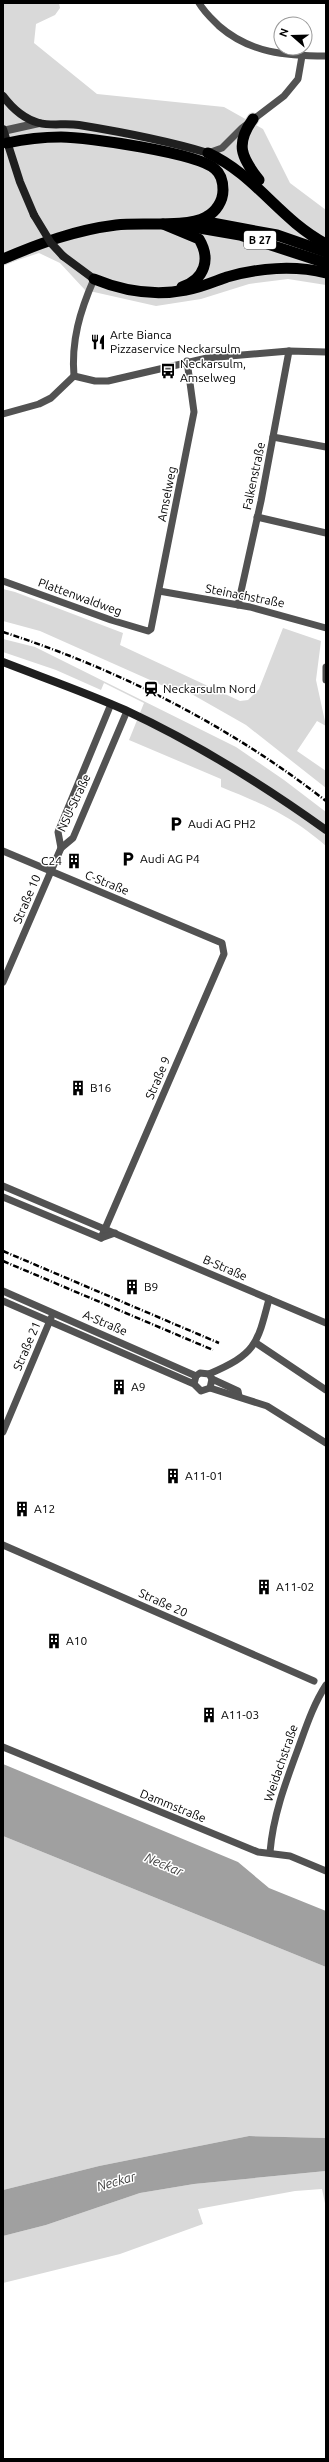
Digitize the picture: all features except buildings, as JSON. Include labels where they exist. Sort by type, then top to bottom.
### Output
[{"type":"highway","points":[[253,119],[242,138],[241,146],[248,167],[268,199]]},
{"type":"highway","points":[[5,144],[24,139],[63,137],[182,156],[207,164],[214,168],[222,180],[221,201],[206,217],[192,221]]},
{"type":"highway","points":[[208,153],[238,169],[303,231],[326,244]]},
{"type":"highway","name":"B 27","points":[[3,259],[61,236],[87,230],[116,226],[192,221],[255,230],[326,252]]},
{"type":"highway","points":[[154,292],[184,286],[192,282],[200,276],[206,262],[206,256],[199,239],[160,223]]},
{"type":"highway","name":"B 27","points":[[174,223],[240,235],[326,263]]},
{"type":"highway","points":[[94,279],[123,289],[154,292],[186,290],[248,272],[272,268],[301,269],[326,273]]},
{"type":"main road","points":[[3,96],[18,112],[40,123],[68,123],[103,129],[159,140],[208,153]]},
{"type":"main road","points":[[3,130],[5,144],[34,215],[51,243],[63,256],[94,279]]},
{"type":"main road","points":[[3,662],[112,704],[126,711],[216,758],[274,792],[326,830]]},
{"type":"street","points":[[199,3],[209,18],[232,37],[245,44],[266,52],[273,53]]},
{"type":"street","points":[[208,153],[222,148],[253,119],[293,86],[300,73],[302,56]]},
{"type":"street","points":[[313,56],[326,56]]},
{"type":"street","points":[[3,130],[40,123]]},
{"type":"street","points":[[74,376],[72,358],[74,338],[94,279]]},
{"type":"street","points":[[74,376],[95,381],[108,381],[186,361],[289,351],[326,352]]},
{"type":"street","name":"Falkenstraße","points":[[238,605],[274,437],[289,351]]},
{"type":"street","name":"Amselweg","points":[[150,630],[160,591],[194,412],[186,361]]},
{"type":"street","points":[[3,414],[39,404],[51,398],[74,376]]},
{"type":"street","points":[[274,437],[326,447]]},
{"type":"street","points":[[257,517],[326,533]]},
{"type":"street","name":"Plattenwaldweg","points":[[3,581],[111,620],[150,630]]},
{"type":"street","name":"Steinachstraße","points":[[160,591],[290,616],[326,628]]},
{"type":"street","points":[[326,667],[326,680]]},
{"type":"street","name":"NSU-Straße","points":[[112,704],[58,832],[61,848],[73,838],[126,711]]},
{"type":"street","name":"Straße 10","points":[[3,982],[61,848]]},
{"type":"street","name":"C-Straße","points":[[3,851],[50,872],[204,934]]},
{"type":"street","name":"Straße 9","points":[[101,1238],[224,954],[222,943],[204,934]]},
{"type":"street","name":"B-Straße","points":[[3,1186],[326,1324]]},
{"type":"street","points":[[3,1197],[101,1238],[115,1233]]},
{"type":"street","name":"A-Straße","points":[[3,1291],[196,1376]]},
{"type":"street","points":[[211,1377],[232,1364],[256,1343],[269,1299]]},
{"type":"street","name":"A-Straße","points":[[3,1301],[50,1320],[194,1384],[201,1391],[210,1388],[234,1397],[239,1396],[267,1406],[326,1443]]},
{"type":"street","name":"Straße 21","points":[[3,1432],[53,1313]]},
{"type":"street","points":[[256,1343],[326,1390]]},
{"type":"street","points":[[194,1384],[196,1376],[205,1372],[211,1377]]},
{"type":"street","points":[[210,1388],[211,1377]]},
{"type":"street","name":"A-Straße","points":[[211,1377],[238,1392],[239,1396]]},
{"type":"street","name":"Straße 20","points":[[3,1544],[314,1681]]},
{"type":"street","name":"Weidachstraße","points":[[270,1852],[272,1826],[279,1800],[312,1710],[326,1685]]},
{"type":"street","name":"Dammstraße","points":[[3,1747],[258,1852],[270,1852],[290,1856],[326,1871]]},
{"type":"shaded area","points":[[3,3],[59,3],[60,8],[55,15],[36,24],[34,43],[97,94],[224,107],[263,129],[290,183],[326,210],[326,285],[288,279],[249,284],[201,299],[156,306],[85,290],[60,263],[39,253],[3,265]]},
{"type":"shaded area","points":[[3,589],[15,592],[123,633],[120,645],[240,701],[248,700],[259,689],[283,628],[321,641],[316,680],[326,726],[317,721],[297,751],[326,771],[326,788],[246,725],[181,688],[177,692],[40,631],[3,621]]},
{"type":"shaded area","points":[[3,639],[35,647],[236,747],[284,780],[326,812],[326,846],[289,818],[251,799],[221,787],[221,779],[129,740],[144,703],[104,683],[101,690],[56,670],[3,652]]},
{"type":"shaded area","points":[[3,1836],[326,1967],[326,2138],[249,2136],[99,2166],[3,2190]]},
{"type":"shaded area","points":[[326,2171],[326,2208],[322,2189],[295,2191],[198,2209],[203,2224],[120,2254],[3,2283],[3,2236],[46,2225],[140,2193],[194,2184]]},
{"type":"water","name":"Neckar","points":[[3,1764],[238,1862],[269,1888],[326,1911],[326,1967],[3,1836]]},
{"type":"water","name":"Neckar","points":[[249,2136],[326,2138],[326,2171],[194,2184],[140,2193],[46,2225],[3,2236],[3,2190],[99,2166]]},
{"type":"railway","points":[[3,632],[88,663],[172,702],[251,748],[326,801]]},
{"type":"railway","points":[[3,1251],[219,1343]]},
{"type":"railway","points":[[3,1261],[213,1350]]},
{"type":"place","name":"Arte Bianca Pizzaservice Neckarsulm","points":[[98,342]]},
{"type":"place","name":"Neckarsulm, Amselweg","points":[[168,371]]},
{"type":"place","name":"Neckarsulm Nord","points":[[151,689]]},
{"type":"place","name":"Audi AG PH2","points":[[176,824]]},
{"type":"place","name":"Audi AG P4","points":[[128,859]]},
{"type":"place","name":"C24","points":[[74,861]]},
{"type":"place","name":"B16","points":[[78,1088]]},
{"type":"place","name":"B9","points":[[132,1287]]},
{"type":"place","name":"A9","points":[[119,1387]]},
{"type":"place","name":"A11-01","points":[[173,1476]]},
{"type":"place","name":"A12","points":[[22,1509]]},
{"type":"place","name":"A11-02","points":[[264,1587]]},
{"type":"place","name":"A10","points":[[54,1641]]},
{"type":"place","name":"A11-03","points":[[209,1715]]}]
